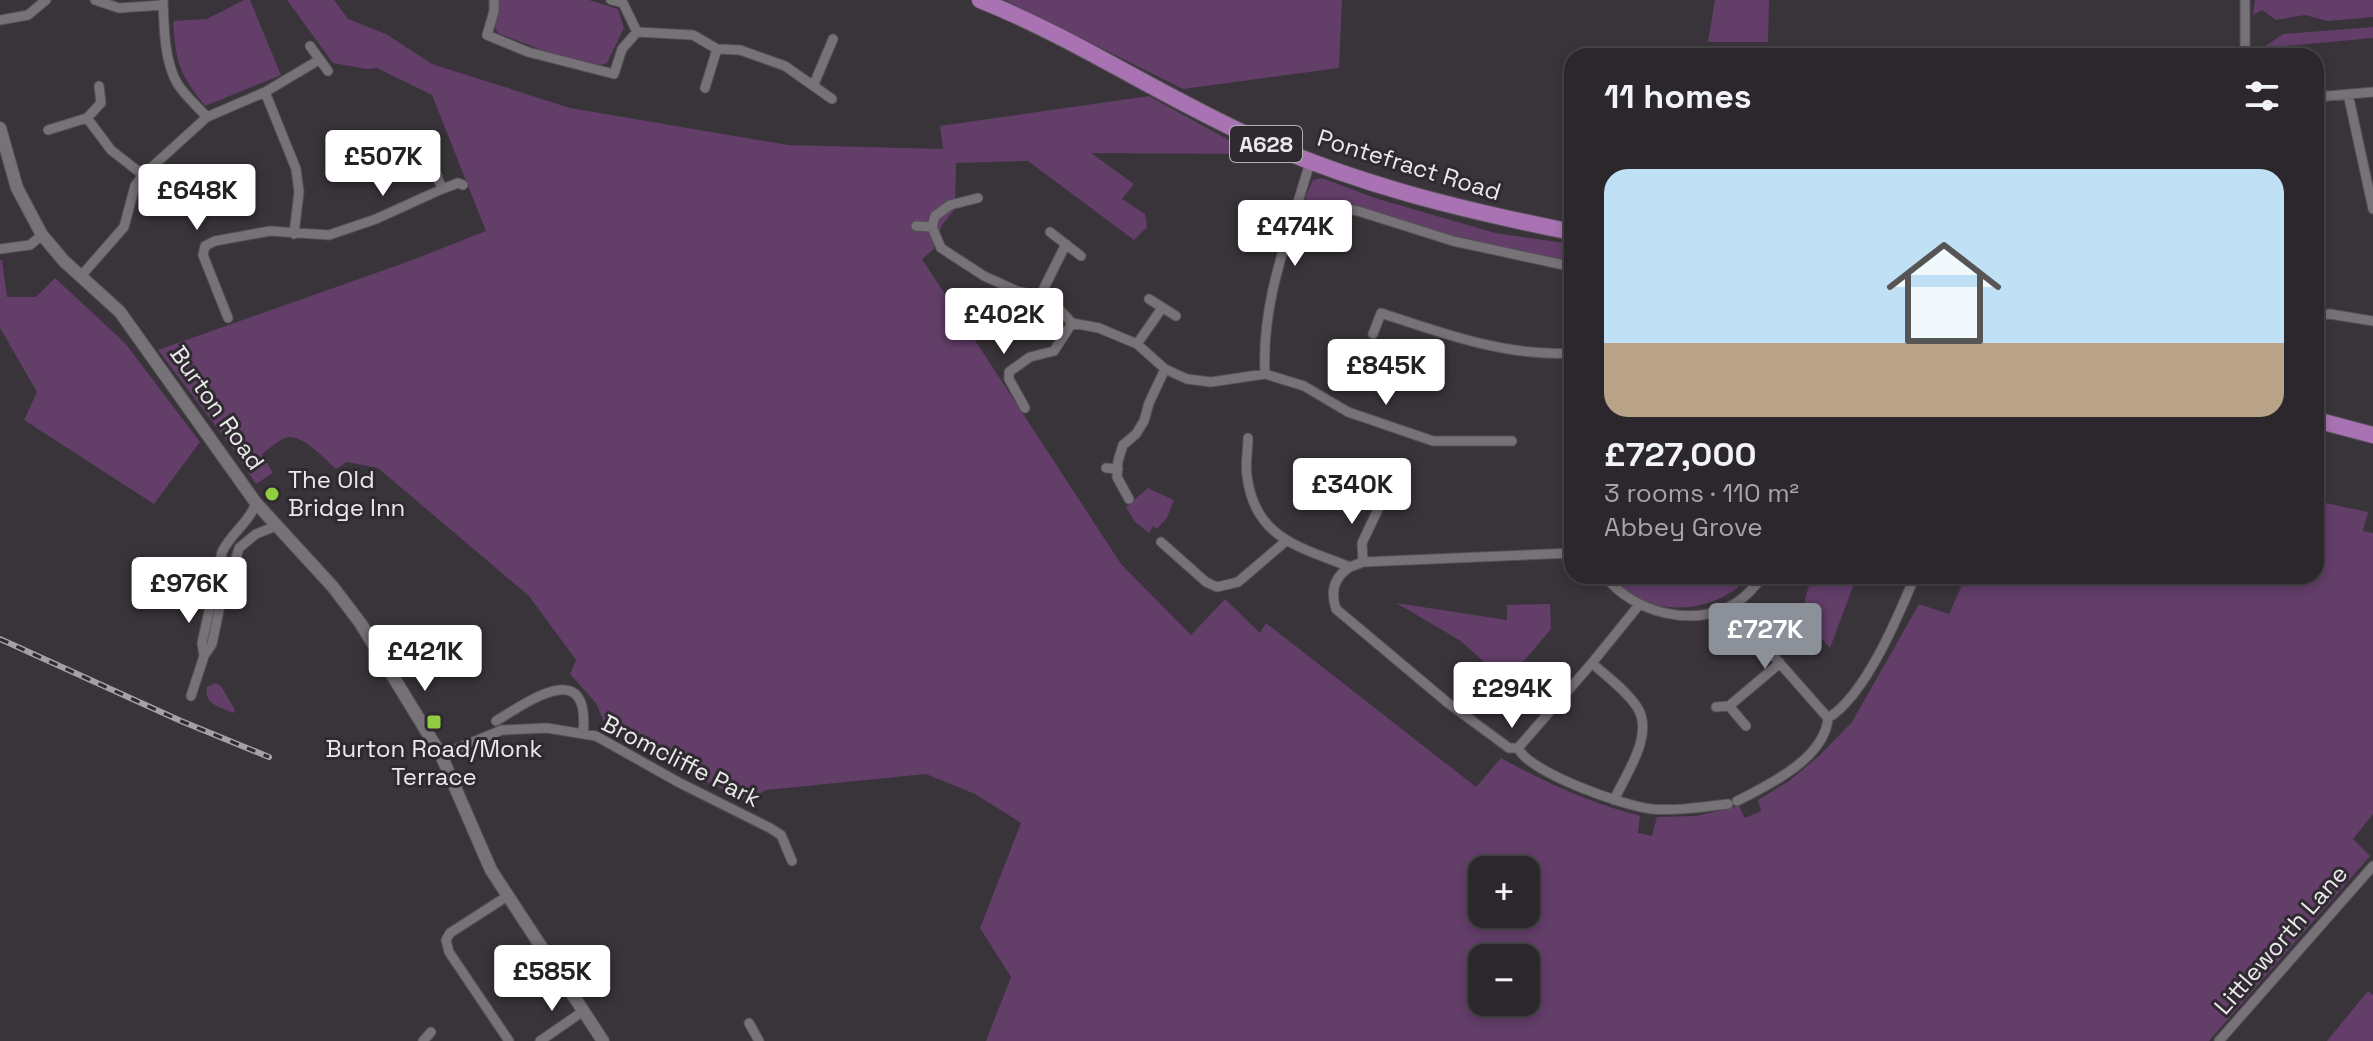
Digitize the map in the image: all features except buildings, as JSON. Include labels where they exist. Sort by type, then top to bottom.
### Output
[{"type":"highway","name":"Pontefract Road","points":[[980,0],[1041,26],[1248,136],[1310,162],[1423,200],[1564,230]]},
{"type":"highway","points":[[2324,421],[2373,435]]},
{"type":"street","points":[[0,20],[28,15],[46,0]]},
{"type":"street","points":[[95,0],[119,8],[163,3],[169,63],[173,74],[185,94],[207,117]]},
{"type":"street","points":[[494,0],[487,35],[570,64],[614,74],[622,49],[637,32]]},
{"type":"street","points":[[611,0],[623,3],[637,32]]},
{"type":"street","points":[[2245,0],[2245,48]]},
{"type":"street","points":[[637,32],[693,35],[717,49],[740,50],[785,66],[832,99]]},
{"type":"street","points":[[814,84],[833,39]]},
{"type":"street","points":[[310,46],[328,71]]},
{"type":"street","points":[[705,88],[717,49]]},
{"type":"street","points":[[81,276],[124,227],[135,186],[143,175],[207,117],[265,92],[319,60]]},
{"type":"street","points":[[48,130],[87,118],[101,103],[99,86]]},
{"type":"street","points":[[265,92],[296,169],[299,192],[294,234]]},
{"type":"street","points":[[2324,96],[2373,92]]},
{"type":"street","points":[[2348,94],[2373,209]]},
{"type":"street","points":[[87,118],[111,150],[143,175]]},
{"type":"street","name":"Burton Road","points":[[0,128],[3,149],[17,188],[42,235],[55,252],[120,312],[256,503],[333,587],[361,624],[441,755],[481,850],[506,897],[603,1041]]},
{"type":"street","points":[[1265,374],[1265,333],[1270,296],[1310,162]]},
{"type":"street","points":[[437,176],[442,189]]},
{"type":"street","points":[[228,318],[203,255],[205,246],[253,233],[329,235],[376,219],[458,183],[463,185]]},
{"type":"street","points":[[978,198],[950,205],[935,216],[932,227],[941,248],[984,276],[1017,291],[1040,296],[1072,323],[1099,328],[1137,344],[1165,369],[1187,379],[1211,382],[1265,374],[1304,386],[1348,412],[1433,441],[1512,441]]},
{"type":"street","points":[[1294,210],[1312,212],[1334,207],[1358,211],[1453,241],[1564,265]]},
{"type":"street","points":[[916,226],[932,227]]},
{"type":"street","points":[[1050,232],[1081,256]]},
{"type":"street","points":[[0,249],[30,245],[42,235]]},
{"type":"street","points":[[1040,296],[1066,244]]},
{"type":"street","points":[[1149,299],[1176,316]]},
{"type":"street","points":[[1137,344],[1162,308]]},
{"type":"street","points":[[1373,334],[1381,313],[1471,342],[1564,354]]},
{"type":"street","points":[[2324,314],[2373,321]]},
{"type":"street","points":[[1025,408],[1009,379],[1009,372],[1030,357],[1054,351],[1072,323]]},
{"type":"street","points":[[1129,499],[1117,477],[1123,445],[1136,434],[1144,421],[1165,369]]},
{"type":"street","points":[[1248,438],[1247,476],[1256,507],[1270,530],[1286,541],[1350,567]]},
{"type":"street","points":[[1106,468],[1118,469]]},
{"type":"street","points":[[1363,562],[1362,543],[1383,499]]},
{"type":"street","points":[[204,656],[202,643],[222,552],[252,513],[256,503]]},
{"type":"street","points":[[191,696],[204,656],[212,644],[222,596],[239,548],[256,534],[276,526]]},
{"type":"street","points":[[1161,542],[1206,582],[1217,587],[1238,582],[1286,541]]},
{"type":"street","points":[[1564,553],[1363,562],[1339,574],[1332,599],[1336,609],[1448,703],[1509,748],[1518,748],[1639,605]]},
{"type":"street","points":[[1613,584],[1625,597],[1639,605],[1685,615],[1718,610],[1736,603],[1755,584]]},
{"type":"street","points":[[1828,718],[1842,710],[1854,695],[1897,619],[1912,584]]},
{"type":"street","points":[[1518,748],[1522,757],[1529,762],[1572,784],[1614,800],[1649,808],[1684,810],[1732,803],[1771,783],[1807,756],[1827,730],[1828,718],[1746,625],[1736,603]]},
{"type":"street","points":[[1592,663],[1635,704],[1643,724],[1639,746],[1614,800]]},
{"type":"street","points":[[1716,707],[1729,706],[1780,663]]},
{"type":"street","points":[[496,721],[540,694],[562,690],[572,693],[585,708],[583,734]]},
{"type":"street","points":[[1729,706],[1746,726]]},
{"type":"street","name":"Bromcliffe Park","points":[[441,755],[502,730],[547,728],[583,734],[607,742],[770,828],[781,835],[792,861]]},
{"type":"street","name":"Littleworth Lane","points":[[2219,1041],[2373,866]]},
{"type":"street","points":[[506,897],[450,933],[446,940],[449,952],[509,1041]]},
{"type":"street","points":[[540,1041],[582,1012]]},
{"type":"street","points":[[749,1023],[759,1041]]},
{"type":"street","points":[[423,1041],[431,1032]]},
{"type":"shaded area","points":[[244,0],[250,0],[281,75],[205,106],[180,67],[173,21],[207,19]]},
{"type":"shaded area","points":[[287,0],[334,0],[348,19],[386,34],[432,64],[570,108],[788,145],[943,149],[940,126],[1149,96],[1254,154],[1091,153],[1134,184],[1122,199],[1145,214],[1147,227],[1134,240],[1028,161],[956,163],[955,209],[942,225],[933,250],[922,259],[1121,564],[1191,635],[1225,599],[1260,633],[1266,623],[1476,787],[1501,758],[1569,792],[1640,816],[1638,833],[1652,836],[1657,817],[1696,816],[1739,806],[1745,818],[1761,811],[1758,800],[1789,781],[1852,722],[1919,604],[1949,614],[1962,584],[2324,584],[2324,503],[2368,512],[2363,531],[2373,533],[2373,814],[2353,839],[2370,856],[2209,1041],[986,1041],[1011,977],[980,928],[1021,823],[975,794],[926,774],[766,790],[747,801],[655,757],[605,724],[596,703],[570,674],[576,660],[529,596],[378,468],[347,462],[336,469],[304,442],[290,437],[262,454],[273,473],[256,484],[158,350],[486,231],[432,95],[377,68],[333,63]]},
{"type":"shaded area","points":[[498,0],[589,0],[618,9],[624,28],[607,63],[601,65],[544,51],[498,33],[494,26]]},
{"type":"shaded area","points":[[1005,0],[1342,0],[1339,68],[1183,89]]},
{"type":"shaded area","points":[[1715,0],[1769,0],[1768,42],[1708,42]]},
{"type":"shaded area","points":[[2255,0],[2373,0],[2373,17],[2328,21],[2305,15],[2276,20],[2262,10],[2253,15]]},
{"type":"shaded area","points":[[2373,27],[2373,38],[2263,48],[2283,34]]},
{"type":"shaded area","points":[[1322,178],[1375,198],[1495,233],[1564,243],[1564,262],[1447,234],[1363,209],[1331,204],[1310,207],[1306,205],[1305,198],[1313,180]]},
{"type":"shaded area","points":[[0,260],[7,297],[36,297],[55,278],[125,343],[200,442],[154,504],[24,420],[37,392],[0,328]]},
{"type":"shaded area","points":[[1148,488],[1174,500],[1167,518],[1157,529],[1153,526],[1149,533],[1135,522],[1126,507]]},
{"type":"shaded area","points":[[1621,584],[1741,584],[1719,599],[1681,608],[1662,606],[1627,591]]},
{"type":"shaded area","points":[[1810,584],[1854,584],[1830,648],[1806,615],[1804,608]]},
{"type":"shaded area","points":[[1396,603],[1507,620],[1507,605],[1550,604],[1551,629],[1506,682],[1461,641]]},
{"type":"shaded area","points":[[216,683],[221,686],[234,713],[208,698],[207,687]]},
{"type":"shaded area","points":[[2368,991],[2373,995],[2373,1041],[2327,1041]]},
{"type":"railway","points":[[0,639],[269,757]]},
{"type":"place","name":"The Old Bridge Inn","points":[[272,494]]},
{"type":"place","name":"Burton Road/Monk Terrace","points":[[434,722]]}]
